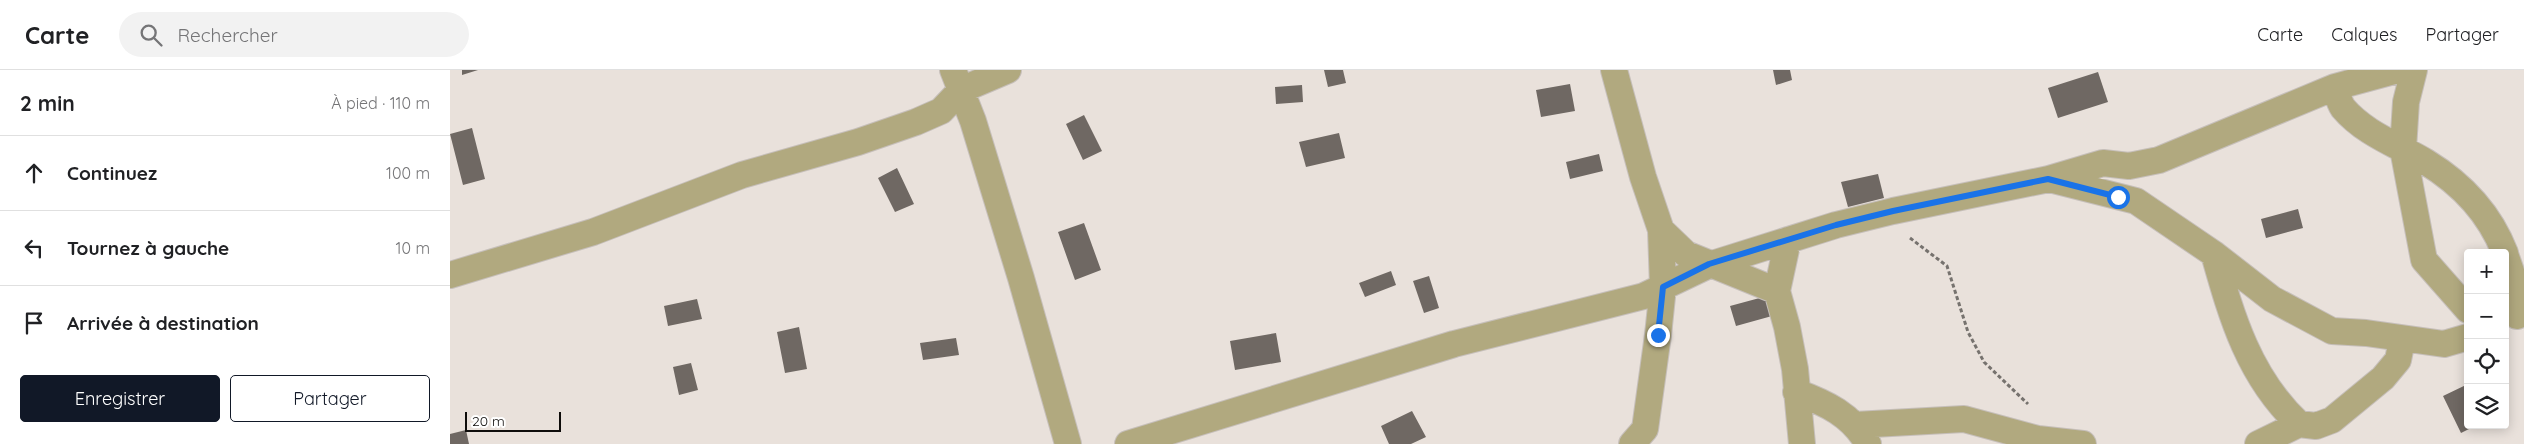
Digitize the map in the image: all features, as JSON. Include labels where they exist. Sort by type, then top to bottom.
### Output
[{"type":"street","points":[[957,80],[1008,70]]},
{"type":"street","points":[[1614,70],[1643,178],[1662,230],[1663,287],[1644,439]]},
{"type":"street","points":[[1128,444],[1454,344],[1644,296],[1709,264],[1882,214],[2048,179],[2103,164],[2129,166],[2159,160],[2335,87],[2398,70]]},
{"type":"street","points":[[2414,70],[2406,102],[2403,149],[2424,260],[2464,305]]},
{"type":"street","points":[[450,275],[593,232],[742,175],[858,142],[916,122],[941,111],[957,80]]},
{"type":"street","points":[[957,80],[973,121],[1021,278],[1068,444]]},
{"type":"street","points":[[2335,87],[2342,106],[2358,122],[2445,175],[2471,199],[2489,219],[2503,249]]},
{"type":"street","points":[[2048,179],[2136,201],[2214,254],[2272,299],[2332,331],[2366,333],[2402,340],[2444,344],[2464,338]]},
{"type":"street","points":[[1662,230],[1686,254],[1777,291]]},
{"type":"street","points":[[1788,240],[1777,291],[1788,335],[1802,444]]},
{"type":"street","points":[[2214,254],[2229,309],[2258,375],[2277,404],[2299,424]]},
{"type":"street","points":[[2509,265],[2514,280],[2516,317]]},
{"type":"street","points":[[2258,444],[2299,424],[2316,426],[2332,420],[2383,378],[2398,360],[2402,340]]},
{"type":"street","points":[[1796,392],[1826,403],[1861,435],[1964,419],[2038,439],[2083,444]]},
{"type":"path","points":[[1882,214],[1899,232],[1919,242],[1947,266],[1968,332],[1984,362],[2029,405],[2039,422],[2038,439]]},
{"type":"building","points":[[462,70],[478,70],[462,75]]},
{"type":"building","points":[[1324,70],[1343,70],[1346,83],[1328,87]]},
{"type":"building","points":[[1773,70],[1790,70],[1792,80],[1776,85]]},
{"type":"building","points":[[2098,72],[2108,102],[2058,118],[2048,88]]},
{"type":"building","points":[[1570,84],[1575,111],[1541,117],[1536,90]]},
{"type":"building","points":[[1302,85],[1303,102],[1276,104],[1275,87]]},
{"type":"building","points":[[1084,115],[1102,151],[1083,160],[1066,124]]},
{"type":"building","points":[[472,128],[485,179],[463,185],[450,134]]},
{"type":"building","points":[[1339,133],[1345,158],[1306,167],[1299,142]]},
{"type":"building","points":[[1599,154],[1603,171],[1570,179],[1566,162]]},
{"type":"building","points":[[897,168],[914,204],[895,212],[878,178]]},
{"type":"building","points":[[1878,174],[1884,198],[1848,207],[1841,182]]},
{"type":"building","points":[[2298,209],[2303,228],[2266,238],[2261,219]]},
{"type":"building","points":[[1084,223],[1101,270],[1075,280],[1058,232]]},
{"type":"building","points":[[1391,271],[1396,285],[1365,297],[1359,283]]},
{"type":"building","points":[[1429,276],[1439,308],[1424,313],[1413,281]]},
{"type":"building","points":[[1767,296],[1772,316],[1736,326],[1730,306]]},
{"type":"building","points":[[697,299],[702,319],[668,326],[664,306]]},
{"type":"building","points":[[799,327],[807,369],[785,373],[777,332]]},
{"type":"building","points":[[1276,333],[1281,362],[1235,370],[1230,341]]},
{"type":"building","points":[[956,338],[959,355],[923,360],[920,343]]},
{"type":"building","points":[[691,363],[698,390],[679,395],[673,367]]},
{"type":"building","points":[[2464,386],[2464,429],[2469,429],[2461,433],[2443,396]]},
{"type":"building","points":[[1412,411],[1426,437],[1411,444],[1389,444],[1381,426]]},
{"type":"building","points":[[466,430],[469,444],[450,444],[450,434]]},
{"type":"route","points":[[1658,335],[1663,287],[1709,264],[1836,225],[1893,211],[2048,179],[2118,197]]}]
